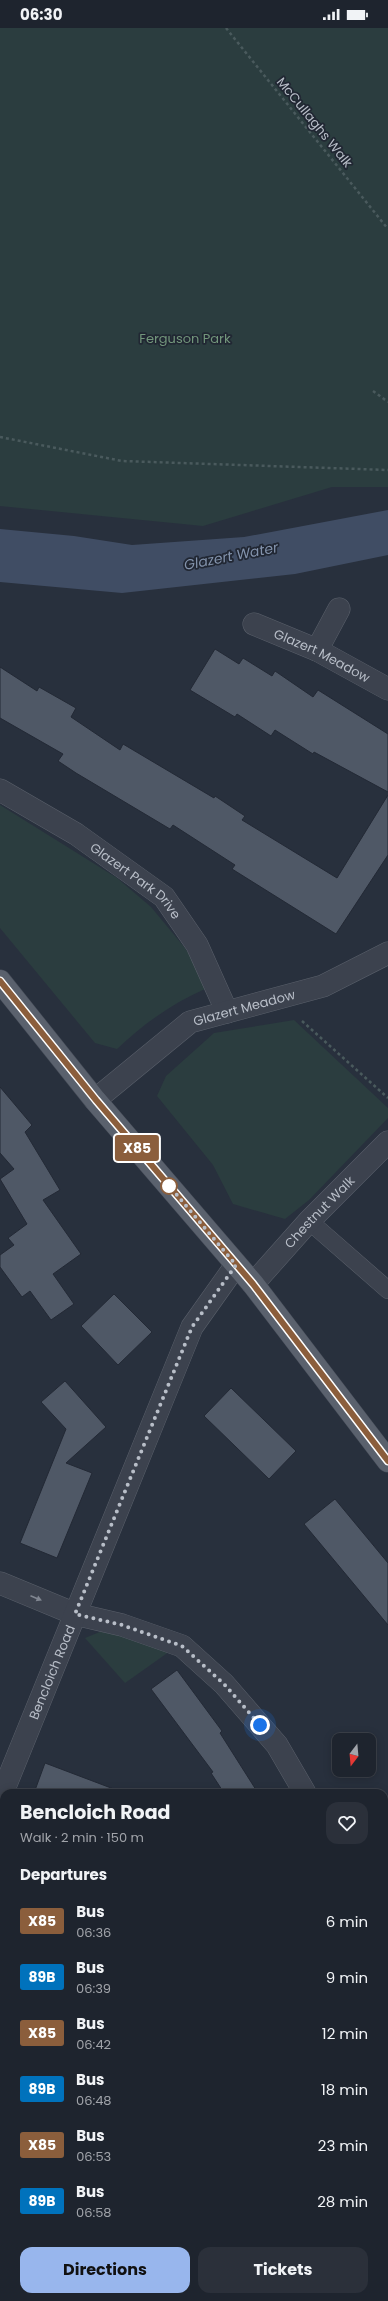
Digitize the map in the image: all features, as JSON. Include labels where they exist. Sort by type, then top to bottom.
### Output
[{"type":"main road","points":[[0,981],[96,1100],[253,1284],[388,1461]]},
{"type":"street","points":[[318,650],[339,609]]},
{"type":"street","name":"Glazert Meadow","points":[[254,624],[318,650],[388,689]]},
{"type":"street","name":"Glazert Park Drive","points":[[0,790],[76,834],[164,897],[197,945],[227,1012]]},
{"type":"street","name":"Glazert Meadow","points":[[96,1100],[190,1022],[323,986],[388,953]]},
{"type":"street","name":"Chestnut Walk","points":[[253,1284],[309,1222],[388,1142]]},
{"type":"street","name":"Bencloich Road","points":[[4,1789],[192,1327],[236,1265]]},
{"type":"street","points":[[0,1583],[75,1614],[122,1625],[182,1646],[224,1684],[277,1745],[303,1789]]},
{"type":"lane","points":[[309,1222],[388,1290]]},
{"type":"path","name":"McCullaghs Walk","points":[[226,28],[388,229]]},
{"type":"path","points":[[373,391],[388,402]]},
{"type":"path","points":[[0,437],[122,461],[388,470]]},
{"type":"path","points":[[277,999],[388,1098]]},
{"type":"green space","name":"Ferguson Park","points":[[0,28],[388,28],[388,487],[332,487],[203,526],[0,506]]},
{"type":"green space","points":[[0,805],[117,878],[151,907],[185,948],[203,976],[205,989],[181,1001],[159,1015],[137,1031],[117,1049],[95,1043],[0,928]]},
{"type":"green space","points":[[294,1020],[388,1108],[388,1118],[309,1200],[285,1219],[233,1204],[213,1165],[157,1096],[166,1076],[214,1033]]},
{"type":"green space","points":[[107,1629],[173,1649],[125,1683],[85,1638]]},
{"type":"water","name":"Glazert Water","points":[[388,510],[388,555],[295,574],[122,593],[0,582],[0,529],[74,536],[132,545],[244,537]]},
{"type":"building","points":[[215,649],[239,664],[243,658],[272,676],[275,671],[313,697],[318,690],[388,734],[388,792],[314,752],[313,754],[275,730],[271,736],[237,714],[235,717],[190,690]]},
{"type":"building","points":[[0,667],[37,691],[39,687],[76,708],[71,717],[120,750],[123,744],[214,798],[215,796],[245,816],[242,820],[337,878],[388,795],[388,855],[336,934],[232,869],[235,865],[173,825],[170,829],[76,773],[58,761],[63,754],[0,718]]},
{"type":"building","points":[[0,1087],[32,1125],[25,1132],[60,1190],[43,1200],[81,1254],[53,1274],[74,1304],[51,1320],[30,1291],[22,1297],[0,1267],[0,1255],[14,1245],[8,1238],[27,1224],[0,1179],[14,1169],[0,1153]]},
{"type":"building","points":[[114,1294],[152,1332],[118,1365],[81,1326]]},
{"type":"building","points":[[65,1381],[106,1427],[66,1463],[92,1473],[57,1558],[20,1543],[66,1429],[41,1402]]},
{"type":"building","points":[[231,1388],[296,1451],[269,1479],[204,1416]]},
{"type":"building","points":[[335,1499],[388,1563],[388,1625],[304,1524]]},
{"type":"building","points":[[177,1670],[222,1731],[220,1733],[255,1789],[221,1789],[211,1773],[213,1772],[151,1689]]},
{"type":"building","points":[[45,1763],[114,1789],[35,1789]]},
{"type":"bus line","name":"X85","points":[[0,981],[41,1034],[96,1100],[253,1284],[388,1461]]},
{"type":"route","points":[[169,1186],[166,1182],[236,1265],[192,1327],[75,1614],[91,1619],[122,1625],[182,1646],[224,1684],[260,1725]]}]
